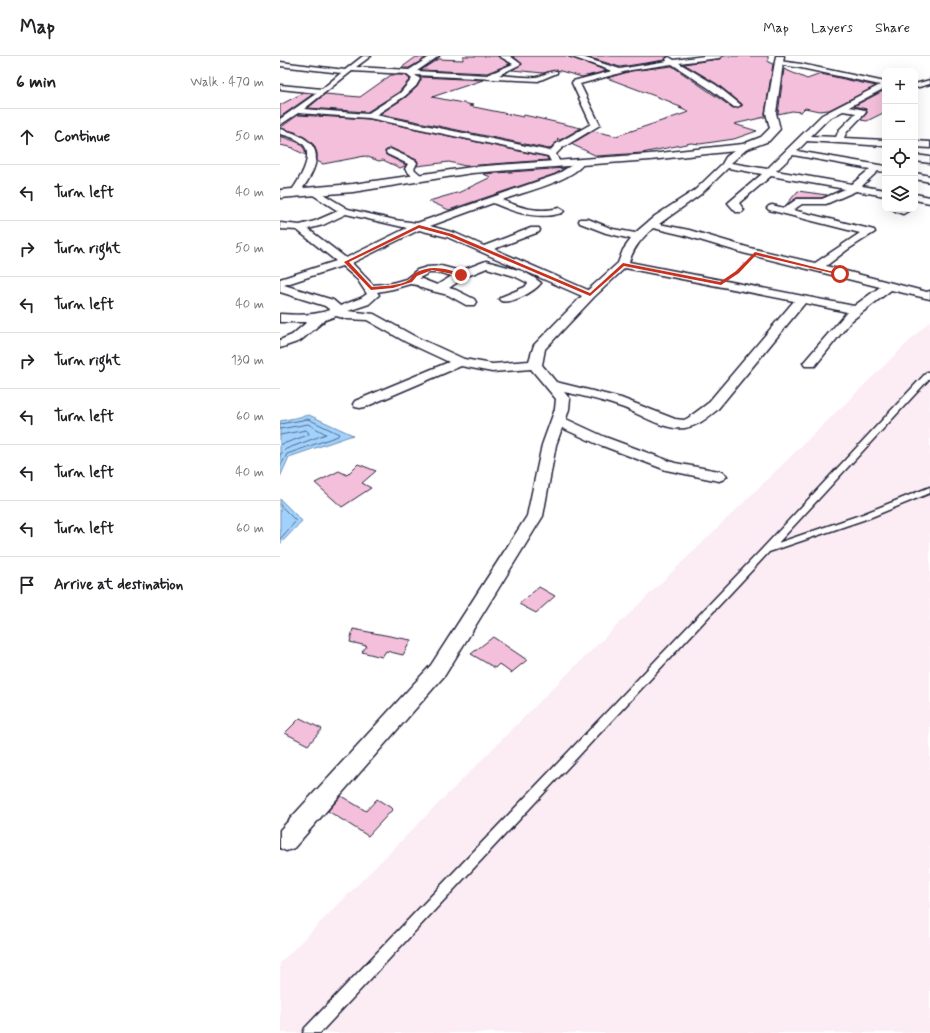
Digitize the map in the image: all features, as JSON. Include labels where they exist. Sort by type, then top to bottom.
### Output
[{"type":"main road","points":[[280,194],[378,185],[554,159],[580,163],[650,158],[744,147],[765,138],[775,129],[771,113],[780,59]]},
{"type":"street","points":[[281,120],[298,111],[357,63],[368,56]]},
{"type":"street","points":[[409,73],[436,56]]},
{"type":"street","points":[[280,64],[349,71],[488,77],[518,64],[507,57],[502,56]]},
{"type":"street","points":[[572,56],[620,71]]},
{"type":"street","points":[[666,56],[737,105]]},
{"type":"street","points":[[298,111],[369,116],[554,159],[559,146],[596,125],[588,113],[585,101],[576,83],[630,68],[719,56]]},
{"type":"street","points":[[780,59],[801,66],[882,84]]},
{"type":"street","points":[[609,68],[624,64],[630,68]]},
{"type":"street","points":[[493,76],[515,79],[538,79],[555,72]]},
{"type":"street","points":[[369,116],[408,90],[414,84],[416,78],[409,73]]},
{"type":"street","points":[[918,85],[930,82]]},
{"type":"street","points":[[280,87],[324,91]]},
{"type":"street","points":[[739,210],[732,203],[753,187],[766,173],[791,152],[825,117],[882,87]]},
{"type":"street","points":[[839,141],[842,132],[862,112],[841,108]]},
{"type":"street","points":[[280,131],[302,139],[310,147],[310,169],[295,193]]},
{"type":"street","points":[[805,138],[839,141],[882,142]]},
{"type":"street","points":[[918,144],[930,145]]},
{"type":"street","points":[[535,365],[539,348],[590,295],[623,264],[628,250],[637,237],[698,192],[726,166],[729,159],[744,147]]},
{"type":"street","points":[[390,152],[413,163],[409,169],[419,178]]},
{"type":"street","points":[[791,152],[881,168]]},
{"type":"street","points":[[918,158],[930,160]]},
{"type":"street","points":[[280,283],[346,262],[419,226],[559,177],[576,168],[580,163]]},
{"type":"street","points":[[726,166],[882,193]]},
{"type":"street","points":[[786,211],[800,202],[823,202],[854,188],[881,168]]},
{"type":"street","points":[[918,177],[930,179]]},
{"type":"street","points":[[313,191],[345,211],[394,223],[419,226],[451,235],[590,295]]},
{"type":"street","points":[[918,198],[930,200]]},
{"type":"street","points":[[494,200],[516,210],[552,214],[559,211]]},
{"type":"street","points":[[772,208],[868,232],[840,250],[818,267]]},
{"type":"street","points":[[300,228],[319,223],[345,211]]},
{"type":"street","points":[[584,221],[637,237]]},
{"type":"street","points":[[280,226],[300,228],[330,252],[346,262],[371,289],[373,295],[364,301],[328,314],[302,319],[280,318]]},
{"type":"street","points":[[651,226],[685,232],[755,253],[818,267],[928,296],[930,295]]},
{"type":"street","points":[[485,249],[536,230]]},
{"type":"street","points":[[439,289],[461,275],[486,264],[500,269],[515,271],[535,283],[528,289],[505,299]]},
{"type":"street","points":[[623,264],[856,310]]},
{"type":"street","points":[[410,281],[415,275],[432,268],[461,275]]},
{"type":"street","points":[[371,289],[393,286],[410,281],[420,282],[428,287],[452,292],[470,302]]},
{"type":"street","points":[[810,363],[847,318],[888,286]]},
{"type":"street","points":[[280,288],[329,303],[335,307],[296,338],[280,344]]},
{"type":"street","points":[[553,385],[636,408],[668,422],[681,424],[696,420],[712,406],[802,299]]},
{"type":"street","points":[[301,307],[328,314],[370,317],[460,362],[492,368],[535,365]]},
{"type":"street","points":[[360,404],[460,362]]},
{"type":"street","points":[[286,840],[438,670],[535,516],[549,445],[562,408],[563,399],[535,365]]},
{"type":"street","points":[[558,421],[600,440],[671,467],[719,476]]},
{"type":"lane","points":[[310,1033],[930,374]]},
{"type":"lane","points":[[766,550],[866,516],[930,490]]},
{"type":"path","points":[[721,284],[738,272],[755,253]]},
{"type":"shaded area","points":[[930,321],[930,1033],[280,1033],[280,963],[557,684]]},
{"type":"water","points":[[309,415],[353,435],[289,457],[280,477],[280,421]]},
{"type":"water","points":[[280,499],[302,521],[280,544]]},
{"type":"building","points":[[463,56],[498,56],[510,64],[487,73],[421,70],[438,59],[463,60]]},
{"type":"building","points":[[513,56],[568,56],[607,71],[582,77],[557,70],[543,73],[512,70],[522,64]]},
{"type":"building","points":[[584,56],[668,56],[665,60],[620,67]]},
{"type":"building","points":[[723,56],[768,56],[768,62],[773,64],[765,117],[734,124],[757,131],[734,139],[700,144],[691,143],[642,153],[597,156],[571,144],[593,131],[616,136],[689,112],[670,103],[671,102],[607,78],[631,71],[672,66],[733,108],[742,106],[742,104],[717,84],[684,64],[719,59]]},
{"type":"building","points":[[416,57],[426,58],[409,68],[401,68]]},
{"type":"building","points":[[784,69],[807,79],[821,74],[876,86],[829,110],[819,111],[805,108],[801,112],[792,111],[778,114]]},
{"type":"building","points":[[391,75],[405,75],[410,79],[399,92],[367,112],[308,108],[325,94],[360,97]]},
{"type":"building","points":[[420,77],[483,80],[432,97],[473,105],[469,106],[523,117],[524,115],[581,128],[560,140],[557,138],[558,141],[549,149],[380,114],[406,97],[417,87],[421,80]]},
{"type":"building","points":[[882,92],[882,114],[867,121],[861,120],[867,113],[866,109],[854,106]]},
{"type":"building","points":[[303,93],[313,94],[280,117],[280,105]]},
{"type":"building","points":[[298,115],[369,119],[547,157],[548,160],[465,166],[449,162],[417,166],[417,160],[391,148],[385,151],[386,155],[406,165],[405,166],[400,168],[383,160],[379,161],[365,156],[323,164],[317,161],[317,153],[314,145],[306,138],[295,132],[280,128]]},
{"type":"building","points":[[280,136],[300,143],[305,150],[306,155],[293,149],[294,148],[280,145]]},
{"type":"building","points":[[565,168],[555,174],[449,210],[429,201],[460,192],[491,177],[483,174]]},
{"type":"building","points":[[798,191],[827,195],[822,198],[797,198],[785,206]]},
{"type":"building","points":[[358,464],[376,471],[362,483],[371,488],[342,507],[315,483],[339,471],[347,475]]},
{"type":"building","points":[[539,587],[555,596],[536,613],[519,604]]},
{"type":"building","points":[[353,629],[411,640],[403,655],[386,651],[382,657],[362,652],[367,646],[350,642]]},
{"type":"building","points":[[493,637],[527,660],[511,673],[499,664],[495,668],[471,654]]},
{"type":"building","points":[[300,718],[322,729],[308,745],[285,733]]},
{"type":"building","points":[[341,796],[366,811],[377,799],[393,809],[368,836],[328,811]]},
{"type":"route","points":[[461,275],[432,268],[415,275],[410,281],[393,286],[371,289],[346,262],[367,253],[419,226],[451,235],[590,295],[623,264],[721,284],[738,272],[755,253],[818,267],[840,274]]}]
